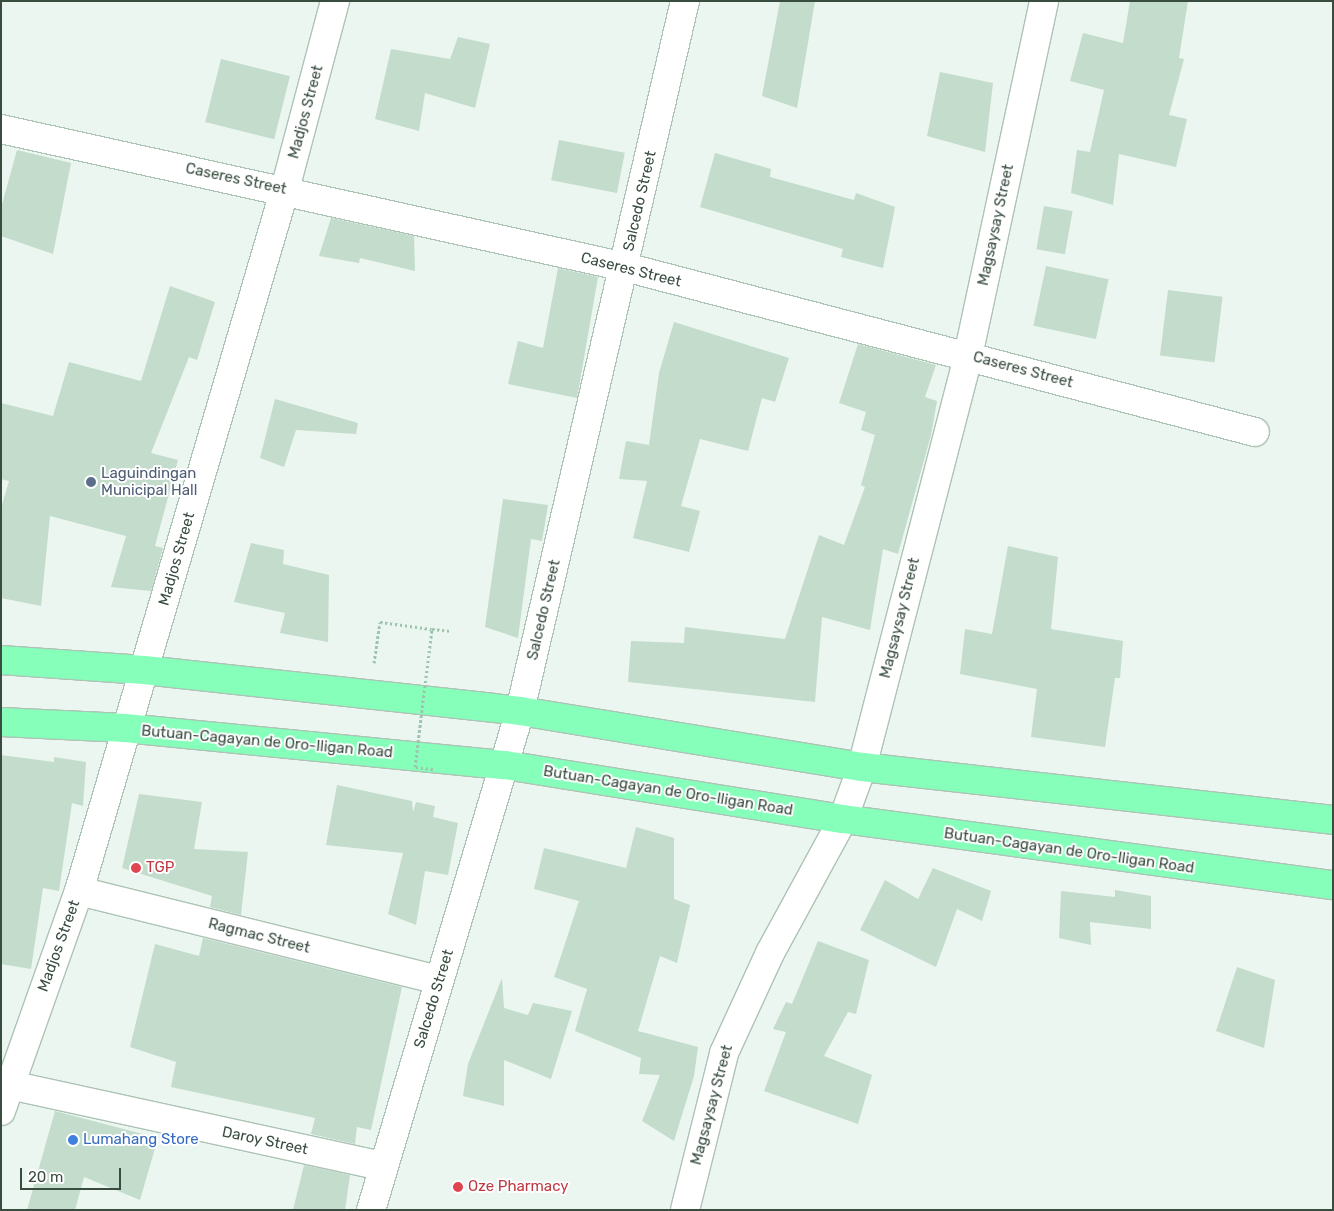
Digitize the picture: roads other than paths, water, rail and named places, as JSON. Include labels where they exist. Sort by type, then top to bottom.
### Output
[{"type":"highway","points":[[1,660],[144,670],[369,693],[520,711],[862,767],[1333,820]]},
{"type":"highway","name":"Butuan-Cagayan de Oro-Iligan Road","points":[[1,722],[125,728],[505,765],[843,819],[1333,885]]},
{"type":"street","name":"Madjos Street","points":[[1,1111],[5,1084],[79,892],[125,728],[144,670],[285,189],[335,1]]},
{"type":"street","name":"Salcedo Street","points":[[370,1210],[520,711],[625,267],[685,1]]},
{"type":"street","name":"Magsaysay Street","points":[[685,1210],[724,1053],[770,953],[843,819],[862,767],[968,356],[1044,1]]},
{"type":"street","name":"Caseres Street","points":[[1,129],[285,189],[625,267],[1255,432]]},
{"type":"street","name":"Ragmac Street","points":[[79,892],[439,980]]},
{"type":"street","name":"Daroy Street","points":[[5,1084],[383,1166]]},
{"type":"place","name":"Laguindingan Municipal Hall","points":[[91,482]]},
{"type":"place","name":"TGP","points":[[136,868]]},
{"type":"place","name":"Lumahang Store","points":[[73,1140]]},
{"type":"place","name":"Oze Pharmacy","points":[[458,1187]]}]
